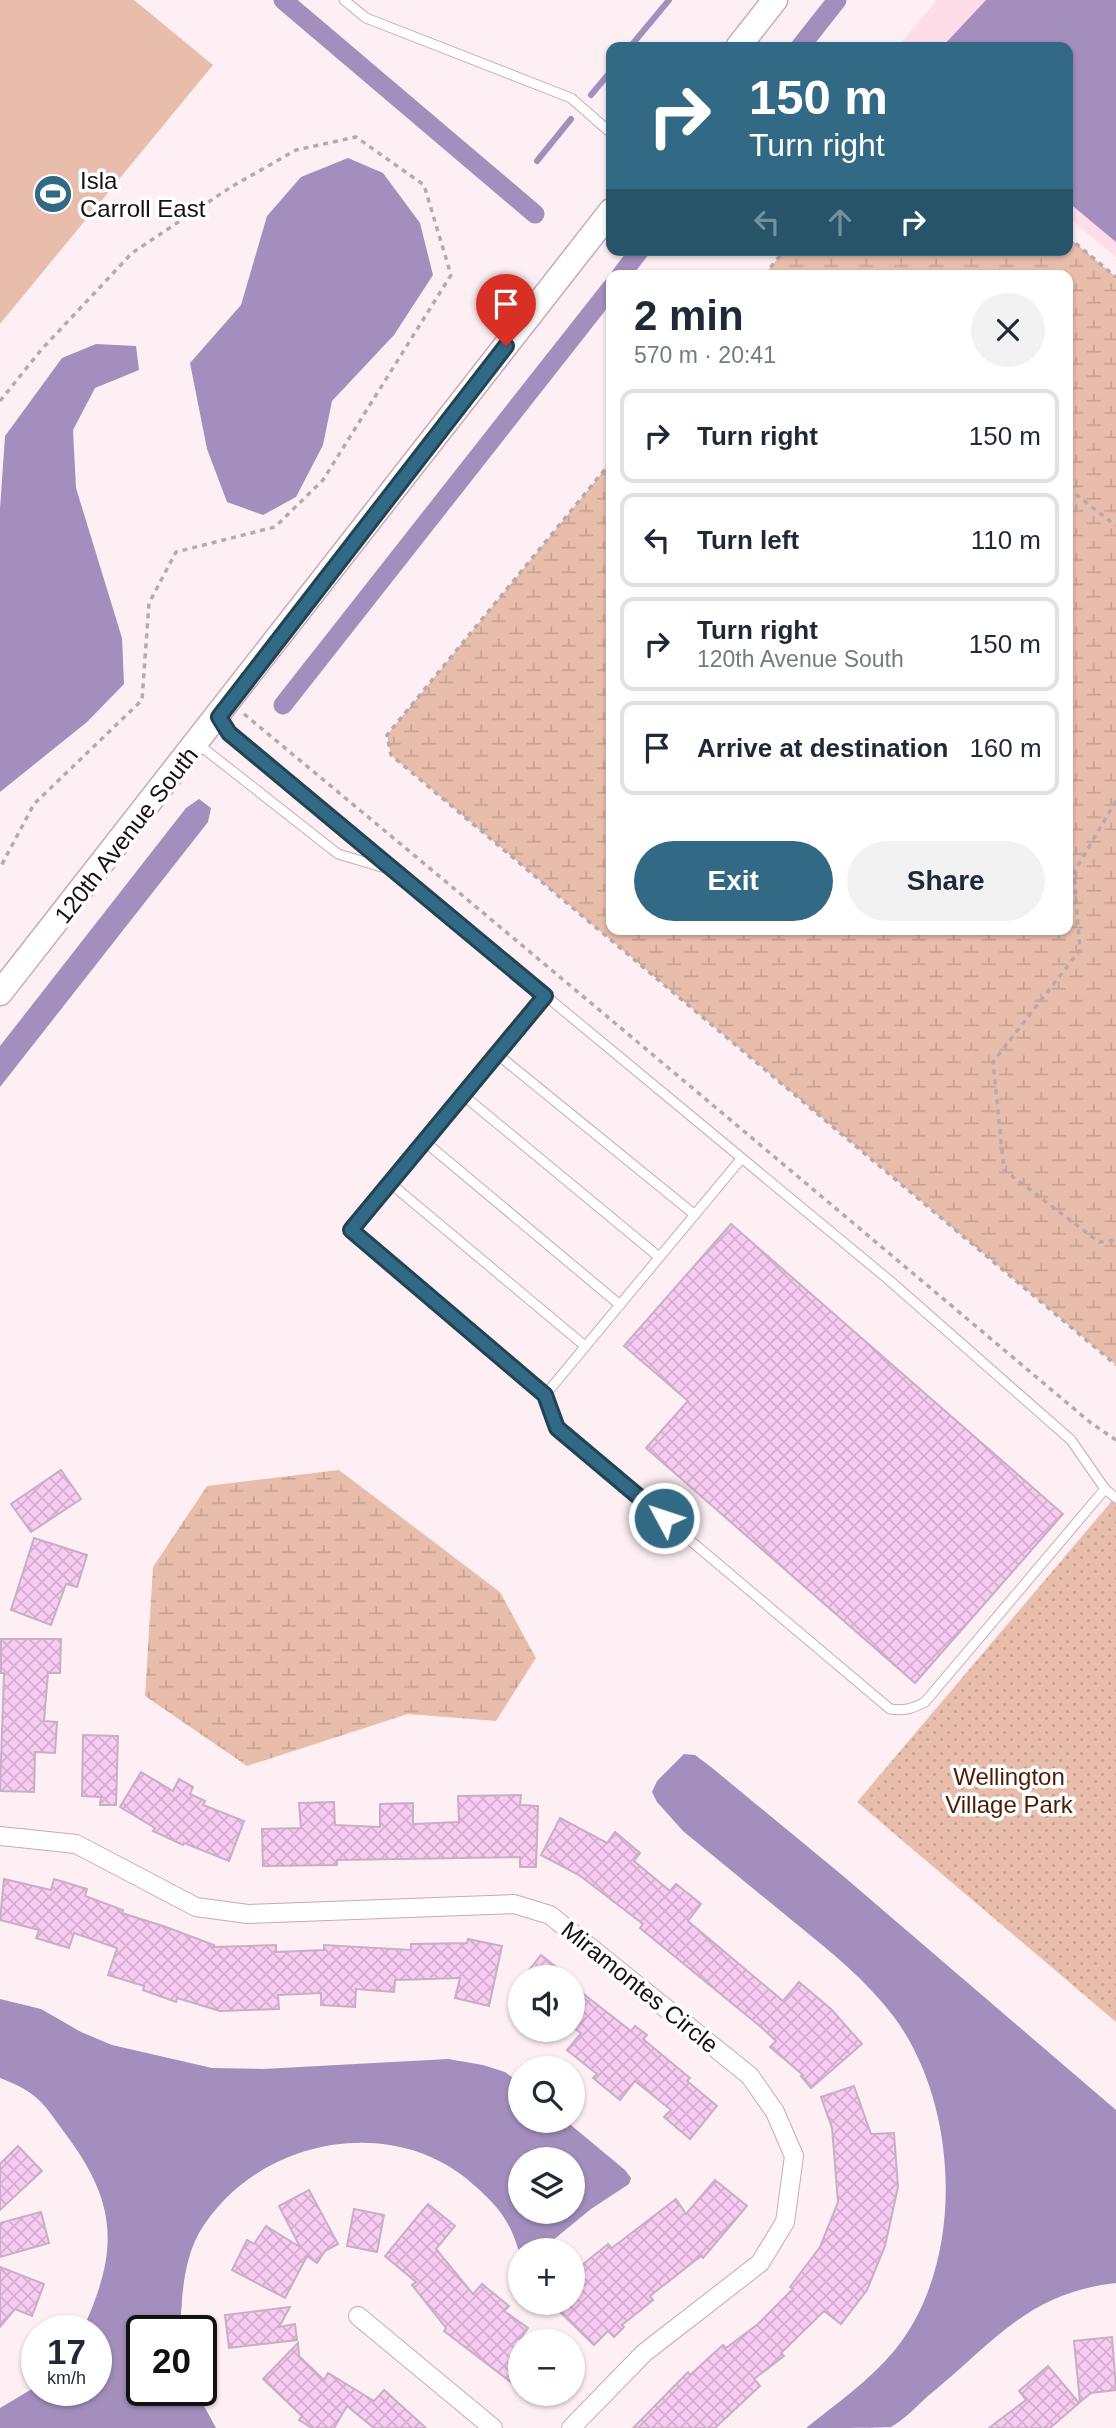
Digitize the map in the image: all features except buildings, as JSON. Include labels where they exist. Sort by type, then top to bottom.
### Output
[{"type":"street","points":[[742,42],[775,0]]},
{"type":"street","name":"120th Avenue South","points":[[0,993],[198,744],[606,217]]},
{"type":"street","name":"Miramontes Circle","points":[[0,1836],[76,1844],[196,1907],[248,1914],[514,1905],[550,1915],[750,2076],[775,2112],[794,2156],[785,2222],[760,2263],[644,2353],[571,2428]]},
{"type":"street","points":[[358,2316],[493,2428]]},
{"type":"lane","points":[[344,0],[366,18],[571,98],[606,129]]},
{"type":"lane","points":[[219,717],[229,733],[890,1280],[1071,1440],[1105,1489],[1116,1498]]},
{"type":"lane","points":[[198,744],[338,854],[395,871]]},
{"type":"lane","points":[[545,996],[351,1230],[545,1395],[557,1428],[890,1709],[912,1710],[925,1702],[1105,1489]]},
{"type":"lane","points":[[497,1054],[695,1215]]},
{"type":"lane","points":[[463,1095],[659,1257]]},
{"type":"lane","points":[[424,1141],[620,1305]]},
{"type":"lane","points":[[545,1395],[741,1159]]},
{"type":"lane","points":[[390,1183],[585,1346]]},
{"type":"path","points":[[0,401],[41,350],[132,253],[231,187],[296,150],[356,137],[424,185],[451,275],[323,480],[275,527],[176,552],[149,603],[142,700],[34,804],[0,867]]},
{"type":"path","points":[[1073,241],[1116,277]]},
{"type":"path","points":[[768,270],[780,256]]},
{"type":"path","points":[[606,468],[387,735],[391,755],[1116,1365]]},
{"type":"path","points":[[1073,492],[1116,526]]},
{"type":"path","points":[[244,715],[617,1022],[753,1141],[1091,1423],[1116,1440]]},
{"type":"path","points":[[1116,801],[1074,872],[1074,900],[1080,950],[993,1062],[1004,1170],[1098,1242],[1116,1240]]},
{"type":"shaded area","points":[[937,0],[1116,0],[1116,257],[1073,221],[1073,42],[902,42]]},
{"type":"shaded area","points":[[986,0],[1116,0],[1116,242],[1073,206],[1073,42],[947,42]]},
{"type":"shaded area","points":[[348,158],[383,173],[420,223],[433,275],[394,335],[332,401],[323,445],[296,497],[263,515],[227,502],[207,449],[190,363],[241,305],[267,216],[301,177]]},
{"type":"shaded area","points":[[96,344],[136,346],[139,370],[95,388],[73,430],[76,488],[122,638],[124,684],[87,722],[0,792],[0,509],[5,436],[62,358]]},
{"type":"shaded area","points":[[199,799],[211,808],[208,822],[0,1087],[0,1046],[186,808]]},
{"type":"shaded area","points":[[684,1754],[695,1755],[711,1767],[842,1875],[1116,2110],[1116,2283],[1085,2289],[1034,2309],[992,2340],[906,2417],[891,2427],[806,2428],[863,2382],[894,2351],[917,2315],[934,2275],[943,2231],[946,2185],[942,2139],[932,2094],[916,2053],[894,2017],[860,1978],[683,1831],[657,1802],[652,1792],[657,1781]]},
{"type":"shaded area","points":[[0,1999],[41,2009],[81,2032],[112,2045],[212,2068],[263,2069],[448,2059],[483,2065],[508,2074],[508,2133],[580,2133],[631,2178],[629,2184],[585,2214],[585,2147],[508,2147],[508,2224],[573,2224],[556,2238],[514,2238],[494,2204],[467,2179],[434,2158],[398,2146],[360,2143],[322,2147],[285,2158],[252,2177],[222,2202],[199,2233],[185,2274],[180,2315],[126,2315],[126,2406],[204,2406],[216,2428],[0,2428],[0,2408],[21,2396],[21,2406],[112,2406],[112,2315],[89,2315],[107,2253],[104,2208],[84,2161],[52,2115],[39,2100],[24,2089],[0,2078]]},
{"type":"green space","name":"Isla Carroll East","points":[[0,0],[134,0],[213,65],[0,324]]},
{"type":"green space","points":[[1073,241],[1116,277],[1116,1365],[391,755],[387,735],[606,468],[606,935],[1073,935],[1073,270],[768,270],[780,256],[1073,256]]},
{"type":"green space","points":[[339,1470],[500,1592],[536,1658],[496,1721],[408,1714],[247,1766],[145,1696],[153,1567],[207,1486]]},
{"type":"green space","name":"Wellington Village Park","points":[[1116,1496],[1116,2022],[857,1802]]},
{"type":"waterway","points":[[283,0],[535,214]]},
{"type":"waterway","points":[[634,42],[669,0]]},
{"type":"waterway","points":[[804,42],[837,0]]},
{"type":"waterway","points":[[591,95],[606,77]]},
{"type":"waterway","points":[[537,161],[571,119]]},
{"type":"waterway","points":[[625,270],[635,256]]},
{"type":"waterway","points":[[283,705],[606,294]]},
{"type":"place","name":"Isla Carroll East","points":[[53,194]]},
{"type":"route","points":[[506,346],[219,717],[229,733],[545,996],[351,1230],[545,1395],[557,1428],[664,1518]]}]
